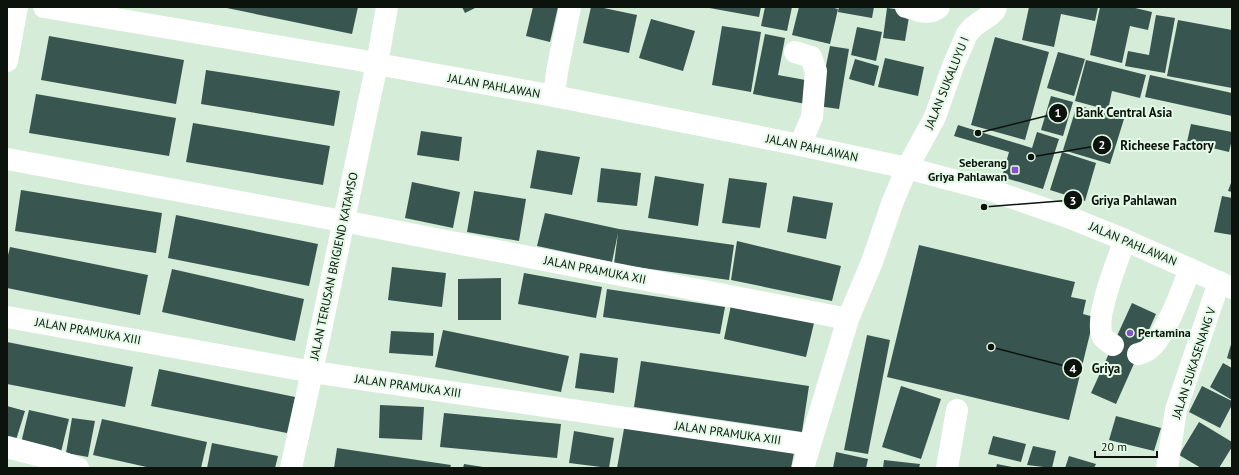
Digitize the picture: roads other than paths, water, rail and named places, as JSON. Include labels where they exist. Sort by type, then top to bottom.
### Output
[{"type":"street","points":[[7,61],[17,7]]},
{"type":"street","name":"JALAN PAHLAWAN","points":[[44,7],[359,60],[554,96],[907,168],[1003,194],[1068,217],[1125,240],[1226,285]]},
{"type":"street","name":"JALAN TERUSAN BRIGJEND KATAMSO","points":[[291,468],[313,372],[340,221],[377,64],[387,7]]},
{"type":"street","points":[[554,96],[557,72],[570,7]]},
{"type":"street","points":[[906,7],[928,12],[934,11],[938,7]]},
{"type":"street","name":"JALAN SUKALUYU I","points":[[803,468],[848,319],[872,262],[893,201],[907,168],[935,118],[953,66],[967,34],[973,27],[990,15],[996,7]]},
{"type":"street","points":[[795,52],[811,57],[816,71],[812,117],[800,145]]},
{"type":"street","name":"JALAN PRAMUKA XII","points":[[7,159],[340,221],[848,319]]},
{"type":"street","points":[[1113,345],[1103,336],[1100,323],[1107,292],[1125,240]]},
{"type":"street","points":[[1138,354],[1149,350],[1166,326],[1190,268]]},
{"type":"street","name":"JALAN SUKASENANG V","points":[[1167,468],[1176,410],[1226,285]]},
{"type":"street","name":"JALAN PRAMUKA XIII","points":[[7,317],[313,372],[810,445]]},
{"type":"street","points":[[947,468],[957,410]]},
{"type":"street","points":[[7,447],[78,468]]},
{"type":"place","name":"Bank Central Asia","points":[[978,133]]},
{"type":"place","name":"Richeese Factory","points":[[1031,157]]},
{"type":"place","name":"Seberang Griya Pahlawan","points":[[1015,170]]},
{"type":"place","name":"Griya Pahlawan","points":[[984,207]]},
{"type":"place","name":"Pertamina","points":[[1130,333]]},
{"type":"place","name":"Griya","points":[[991,347]]}]
